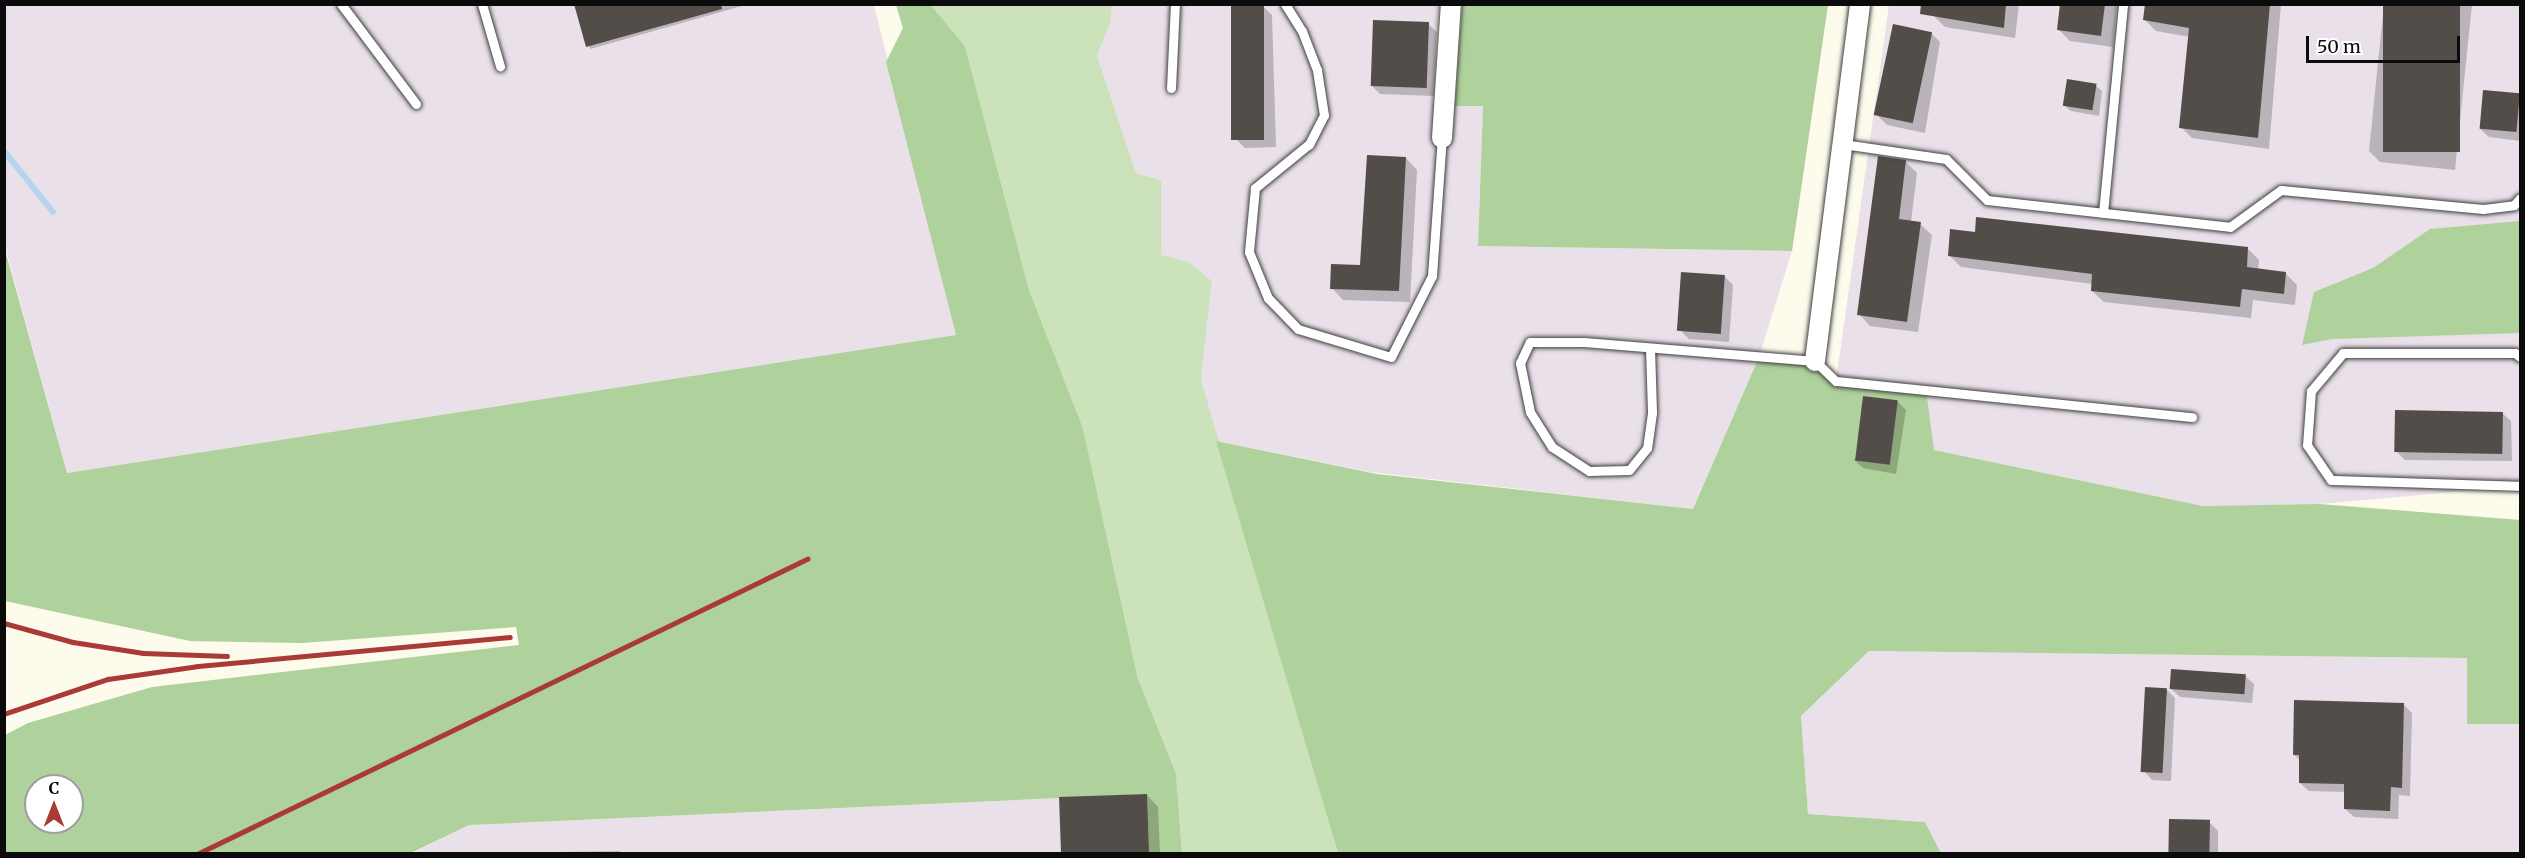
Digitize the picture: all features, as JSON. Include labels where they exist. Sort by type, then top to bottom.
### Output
[{"type":"street","points":[[1442,138],[1451,4]]},
{"type":"street","points":[[1815,361],[1860,4]]},
{"type":"lane","points":[[341,4],[416,104]]},
{"type":"lane","points":[[482,4],[500,66]]},
{"type":"lane","points":[[1171,88],[1175,4]]},
{"type":"lane","points":[[1285,4],[1302,31],[1317,70],[1324,115],[1309,144],[1255,188],[1249,252],[1268,297],[1298,329],[1391,357],[1432,276],[1442,138]]},
{"type":"lane","points":[[2103,213],[2123,4]]},
{"type":"lane","points":[[1843,144],[1946,159],[1987,200],[2230,227],[2281,190],[2482,209],[2514,205],[2520,198]]},
{"type":"lane","points":[[1650,348],[1652,413],[1647,448],[1629,470],[1589,471],[1552,447],[1528,403],[1520,363],[1530,342],[1650,348],[1815,361],[1836,381],[2192,417]]},
{"type":"lane","points":[[2520,357],[2515,353],[2343,353],[2311,391],[2307,445],[2331,480],[2520,486]]},
{"type":"shaded area","points":[[4,5],[874,5],[956,335],[67,473],[5,246]]},
{"type":"shaded area","points":[[1112,5],[1438,5],[1432,103],[1483,106],[1478,246],[1792,251],[1759,357],[1693,509],[1370,472],[1216,441],[1201,380],[1212,281],[1189,262],[1161,256],[1161,180],[1136,173],[1097,55],[1111,22]]},
{"type":"shaded area","points":[[1889,5],[2520,5],[2520,486],[2320,504],[2203,506],[1934,450],[1836,381]]},
{"type":"shaded area","points":[[1869,651],[2467,658],[2468,723],[2520,724],[2520,853],[1941,853],[1925,822],[1808,814],[1801,716]]},
{"type":"shaded area","points":[[1147,794],[1149,853],[411,854],[468,825]]},
{"type":"green space","points":[[896,5],[931,5],[965,46],[1029,290],[1083,428],[1138,679],[1176,773],[1182,853],[1149,853],[1147,794],[469,825],[411,853],[5,853],[5,735],[28,723],[152,687],[519,645],[516,627],[302,643],[190,641],[5,601],[4,246],[67,473],[956,335],[886,62],[903,28]]},
{"type":"green space","points":[[931,5],[1112,5],[1111,22],[1097,55],[1136,173],[1161,180],[1161,255],[1189,262],[1212,281],[1201,380],[1338,853],[1182,853],[1176,773],[1138,679],[1083,428],[1029,290],[965,46]]},
{"type":"green space","points":[[1462,5],[1828,5],[1792,251],[1478,246],[1483,106],[1455,106]]},
{"type":"green space","points":[[2520,221],[2520,333],[2332,339],[2302,345],[2314,292],[2373,268],[2430,229]]},
{"type":"green space","points":[[1759,357],[1815,361],[1836,381],[1926,390],[1934,450],[2203,506],[2320,504],[2520,520],[2520,724],[2467,724],[2467,658],[1869,651],[1801,716],[1808,814],[1925,822],[1941,853],[1338,853],[1216,441],[1377,474],[1693,509]]},
{"type":"building","points":[[574,4],[721,4],[722,9],[586,47]]},
{"type":"building","points":[[1921,4],[2006,4],[2004,28],[1920,14]]},
{"type":"building","points":[[2060,4],[2105,4],[2101,36],[2057,30]]},
{"type":"building","points":[[2145,4],[2270,4],[2258,138],[2179,128],[2189,28],[2143,20]]},
{"type":"building","points":[[2383,4],[2460,4],[2460,152],[2383,152]]},
{"type":"building","points":[[1231,5],[1264,5],[1264,140],[1231,140]]},
{"type":"building","points":[[1373,20],[1429,22],[1427,88],[1371,86]]},
{"type":"building","points":[[1893,24],[1932,32],[1913,123],[1874,115]]},
{"type":"building","points":[[2067,79],[2097,84],[2092,110],[2063,106]]},
{"type":"building","points":[[2483,90],[2520,93],[2516,132],[2480,129]]},
{"type":"building","points":[[1367,155],[1406,157],[1399,291],[1330,289],[1331,264],[1360,265]]},
{"type":"building","points":[[1878,156],[1906,160],[1899,219],[1921,222],[1907,322],[1857,315]]},
{"type":"building","points":[[1976,217],[2248,247],[2247,267],[2286,272],[2284,294],[2242,289],[2240,307],[2091,291],[2092,274],[1948,256],[1950,229],[1975,232]]},
{"type":"building","points":[[1681,272],[1725,275],[1721,334],[1677,331]]},
{"type":"building","points":[[1863,396],[1898,400],[1890,465],[1855,461]]},
{"type":"building","points":[[2395,410],[2503,412],[2502,454],[2394,452]]},
{"type":"building","points":[[2171,669],[2246,674],[2244,694],[2170,689]]},
{"type":"building","points":[[2145,687],[2167,688],[2163,773],[2141,772]]},
{"type":"building","points":[[2294,700],[2404,703],[2402,788],[2391,787],[2390,811],[2344,809],[2344,784],[2299,783],[2299,755],[2293,755]]},
{"type":"building","points":[[1147,794],[1149,854],[1061,854],[1059,797]]},
{"type":"building","points":[[2169,819],[2210,820],[2209,854],[2168,854]]},
{"type":"waterway","points":[[4,151],[53,212]]},
{"type":"railway","points":[[197,854],[807,559]]},
{"type":"railway","points":[[4,623],[73,642],[143,653],[227,656]]},
{"type":"railway","points":[[4,714],[108,679],[198,666],[510,637]]}]
